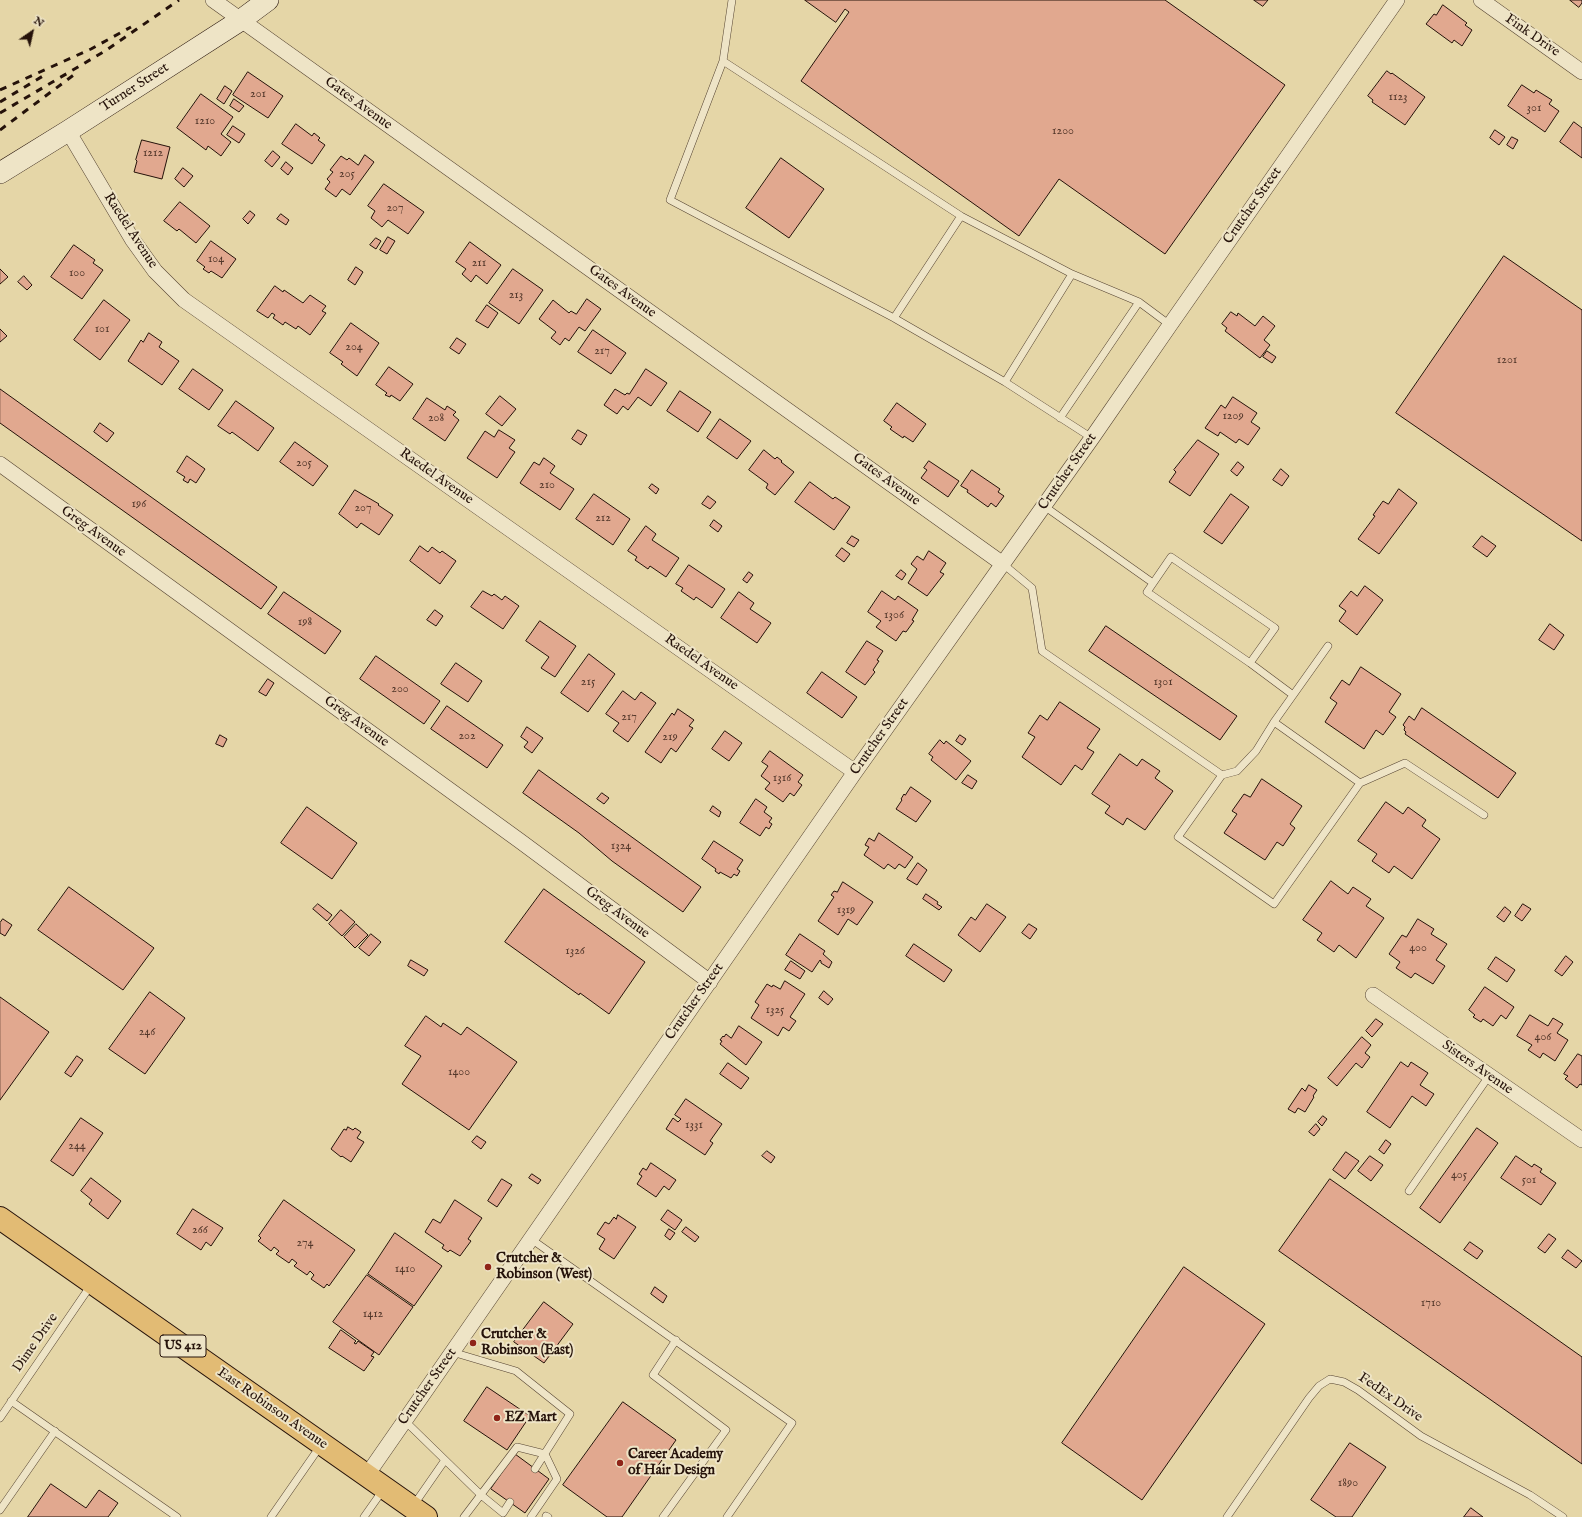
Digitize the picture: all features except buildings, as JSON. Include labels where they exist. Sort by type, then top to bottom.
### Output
[{"type":"highway","name":"East Robinson Avenue","points":[[0,1218],[419,1512]]},
{"type":"street","name":"Gates Avenue","points":[[213,0],[1003,564]]},
{"type":"street","name":"Turner Street","points":[[0,173],[68,132],[241,20],[268,0]]},
{"type":"street","name":"Crutcher Street","points":[[366,1475],[855,772],[1092,438],[1397,0]]},
{"type":"street","name":"Fink Drive","points":[[1481,0],[1582,72]]},
{"type":"street","name":"Raedel Avenue","points":[[68,132],[132,239],[155,271],[184,300],[855,772]]},
{"type":"street","name":"Greg Avenue","points":[[0,464],[520,841],[710,982]]},
{"type":"street","name":"Sisters Avenue","points":[[1373,995],[1582,1140]]},
{"type":"lane","points":[[732,0],[723,61],[670,200],[894,318],[1005,382],[1092,438]]},
{"type":"lane","points":[[723,61],[961,216],[1072,274],[1138,302],[1170,325]]},
{"type":"lane","points":[[894,318],[961,216]]},
{"type":"lane","points":[[1005,382],[1072,274]]},
{"type":"lane","points":[[1060,418],[1138,302]]},
{"type":"lane","points":[[1044,506],[1152,583]]},
{"type":"lane","points":[[1250,663],[1275,628],[1171,557],[1146,592],[1250,663],[1293,695]]},
{"type":"lane","points":[[1003,564],[1032,588],[1042,651],[1222,775]]},
{"type":"lane","points":[[1328,646],[1274,722],[1256,751],[1237,771],[1222,775],[1178,837],[1274,904],[1360,783],[1405,763],[1484,815]]},
{"type":"lane","points":[[1274,722],[1360,783]]},
{"type":"lane","points":[[1409,1191],[1489,1076]]},
{"type":"lane","points":[[531,1239],[792,1423],[727,1517]]},
{"type":"lane","name":"Dime Drive","points":[[0,1418],[92,1283]]},
{"type":"lane","points":[[663,1517],[726,1430],[653,1375],[676,1340]]},
{"type":"lane","points":[[452,1352],[516,1371],[570,1414],[535,1468]]},
{"type":"lane","name":"FedEx Drive","points":[[1227,1517],[1309,1398],[1319,1386],[1330,1379],[1344,1382],[1358,1390],[1421,1436],[1530,1495],[1563,1517]]},
{"type":"lane","points":[[11,1401],[177,1517]]},
{"type":"lane","points":[[404,1420],[481,1495],[506,1515],[510,1502]]},
{"type":"lane","points":[[0,1510],[55,1431]]},
{"type":"lane","points":[[271,1517],[322,1444]]},
{"type":"lane","points":[[464,1517],[517,1447],[545,1454],[558,1479],[531,1517]]},
{"type":"lane","points":[[419,1512],[445,1460]]},
{"type":"lane","points":[[364,1517],[385,1488]]},
{"type":"railway","points":[[0,113],[105,51],[179,0]]},
{"type":"railway","points":[[0,90],[91,49],[131,27]]},
{"type":"railway","points":[[0,130],[75,74]]},
{"type":"railway","points":[[0,102],[43,76]]},
{"type":"place","name":"Crutcher & Robinson (West)","points":[[488,1267]]},
{"type":"place","name":"Crutcher & Robinson (East)","points":[[473,1343]]},
{"type":"place","name":"EZ Mart","points":[[497,1418]]},
{"type":"place","name":"Career Academy of Hair Design","points":[[620,1463]]}]
